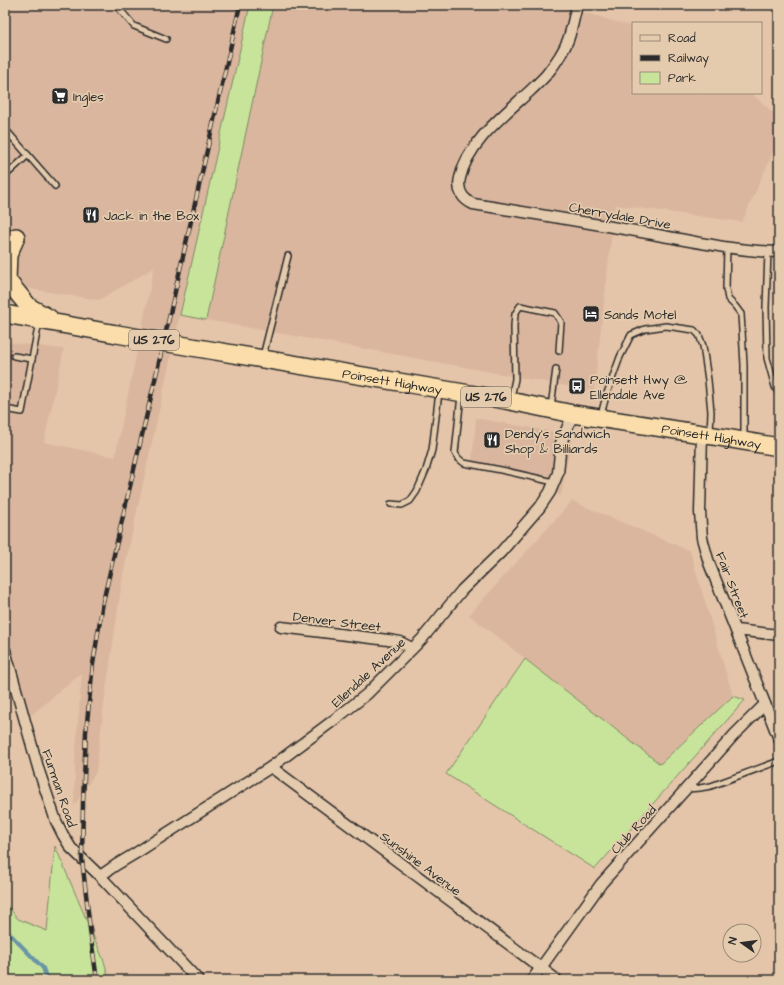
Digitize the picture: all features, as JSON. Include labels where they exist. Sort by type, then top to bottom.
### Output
[{"type":"highway","points":[[16,237],[8,255],[7,280],[29,307],[58,323]]},
{"type":"highway","name":"Poinsett Highway","points":[[5,314],[510,401],[573,414],[706,434],[779,447]]},
{"type":"street","name":"Cherrydale Drive","points":[[577,5],[568,40],[559,58],[546,76],[492,126],[470,155],[461,171],[459,181],[458,188],[463,198],[473,204],[541,214],[727,247],[759,252],[779,252]]},
{"type":"street","name":"Ellendale Avenue","points":[[100,876],[271,767],[338,718],[367,694],[422,639],[462,590],[501,552],[540,507],[550,492],[558,473],[562,443],[573,414]]},
{"type":"street","name":"Fair Street","points":[[706,434],[700,512],[702,538],[709,562],[779,739]]},
{"type":"street","name":"Denver Street","points":[[281,627],[388,640],[400,642],[412,648]]},
{"type":"street","points":[[736,630],[779,635]]},
{"type":"street","name":"Furman Road","points":[[5,650],[7,666],[39,771],[56,821],[63,835],[71,848],[100,876],[198,980]]},
{"type":"street","name":"Club Road","points":[[532,980],[601,884],[734,735],[765,704]]},
{"type":"street","name":"Sunshine Avenue","points":[[271,767],[557,980]]},
{"type":"lane","points":[[116,5],[134,26],[166,39]]},
{"type":"lane","points":[[5,129],[55,186]]},
{"type":"lane","points":[[5,176],[28,155]]},
{"type":"lane","points":[[727,247],[726,289],[728,299],[741,314],[744,365],[744,441]]},
{"type":"lane","points":[[768,252],[766,307],[767,358],[775,387],[779,394]]},
{"type":"lane","points":[[262,359],[288,256]]},
{"type":"lane","points":[[510,401],[515,379],[515,314],[520,306],[555,312],[561,322],[559,351]]},
{"type":"lane","points":[[5,409],[22,412],[40,320]]},
{"type":"lane","points":[[600,418],[620,356],[631,335],[645,329],[666,326],[694,330],[699,335],[703,346],[708,380],[711,412],[706,434]]},
{"type":"lane","points":[[14,356],[32,359]]},
{"type":"lane","points":[[550,409],[556,369]]},
{"type":"lane","points":[[391,504],[402,505],[410,501],[417,491],[426,470],[432,450],[440,389]]},
{"type":"lane","points":[[461,393],[454,453],[458,458],[464,463],[554,482]]},
{"type":"lane","points":[[686,789],[711,786],[779,761]]},
{"type":"shaded area","points":[[5,5],[250,5],[123,575],[96,772],[74,806],[75,758],[82,673],[24,721],[5,666],[5,342],[64,349],[44,442],[115,457],[154,268],[99,300],[5,285]]},
{"type":"shaded area","points":[[273,5],[560,5],[632,27],[632,94],[752,94],[779,118],[779,139],[742,222],[615,205],[594,391],[206,320]]},
{"type":"shaded area","points":[[476,418],[572,435],[561,496],[521,473],[472,463]]},
{"type":"shaded area","points":[[572,501],[690,551],[733,696],[660,764],[469,615]]},
{"type":"green space","points":[[250,5],[273,5],[206,320],[180,315]]},
{"type":"green space","points":[[525,659],[660,764],[733,696],[745,700],[595,869],[446,774]]},
{"type":"green space","points":[[55,846],[104,961],[109,980],[6,980],[5,978],[5,903],[18,919],[47,931]]},
{"type":"waterway","points":[[5,929],[43,968],[47,980]]},
{"type":"railway","points":[[97,980],[82,859],[86,732],[93,664],[103,602],[240,5]]},
{"type":"place","name":"Ingles","points":[[60,96]]},
{"type":"place","name":"Jack in the Box","points":[[91,215]]},
{"type":"place","name":"Sands Motel","points":[[591,314]]},
{"type":"place","name":"Poinsett Hwy @ Ellendale Ave","points":[[577,386]]},
{"type":"place","name":"Dendy's Sandwich Shop & Billiards","points":[[492,440]]}]
